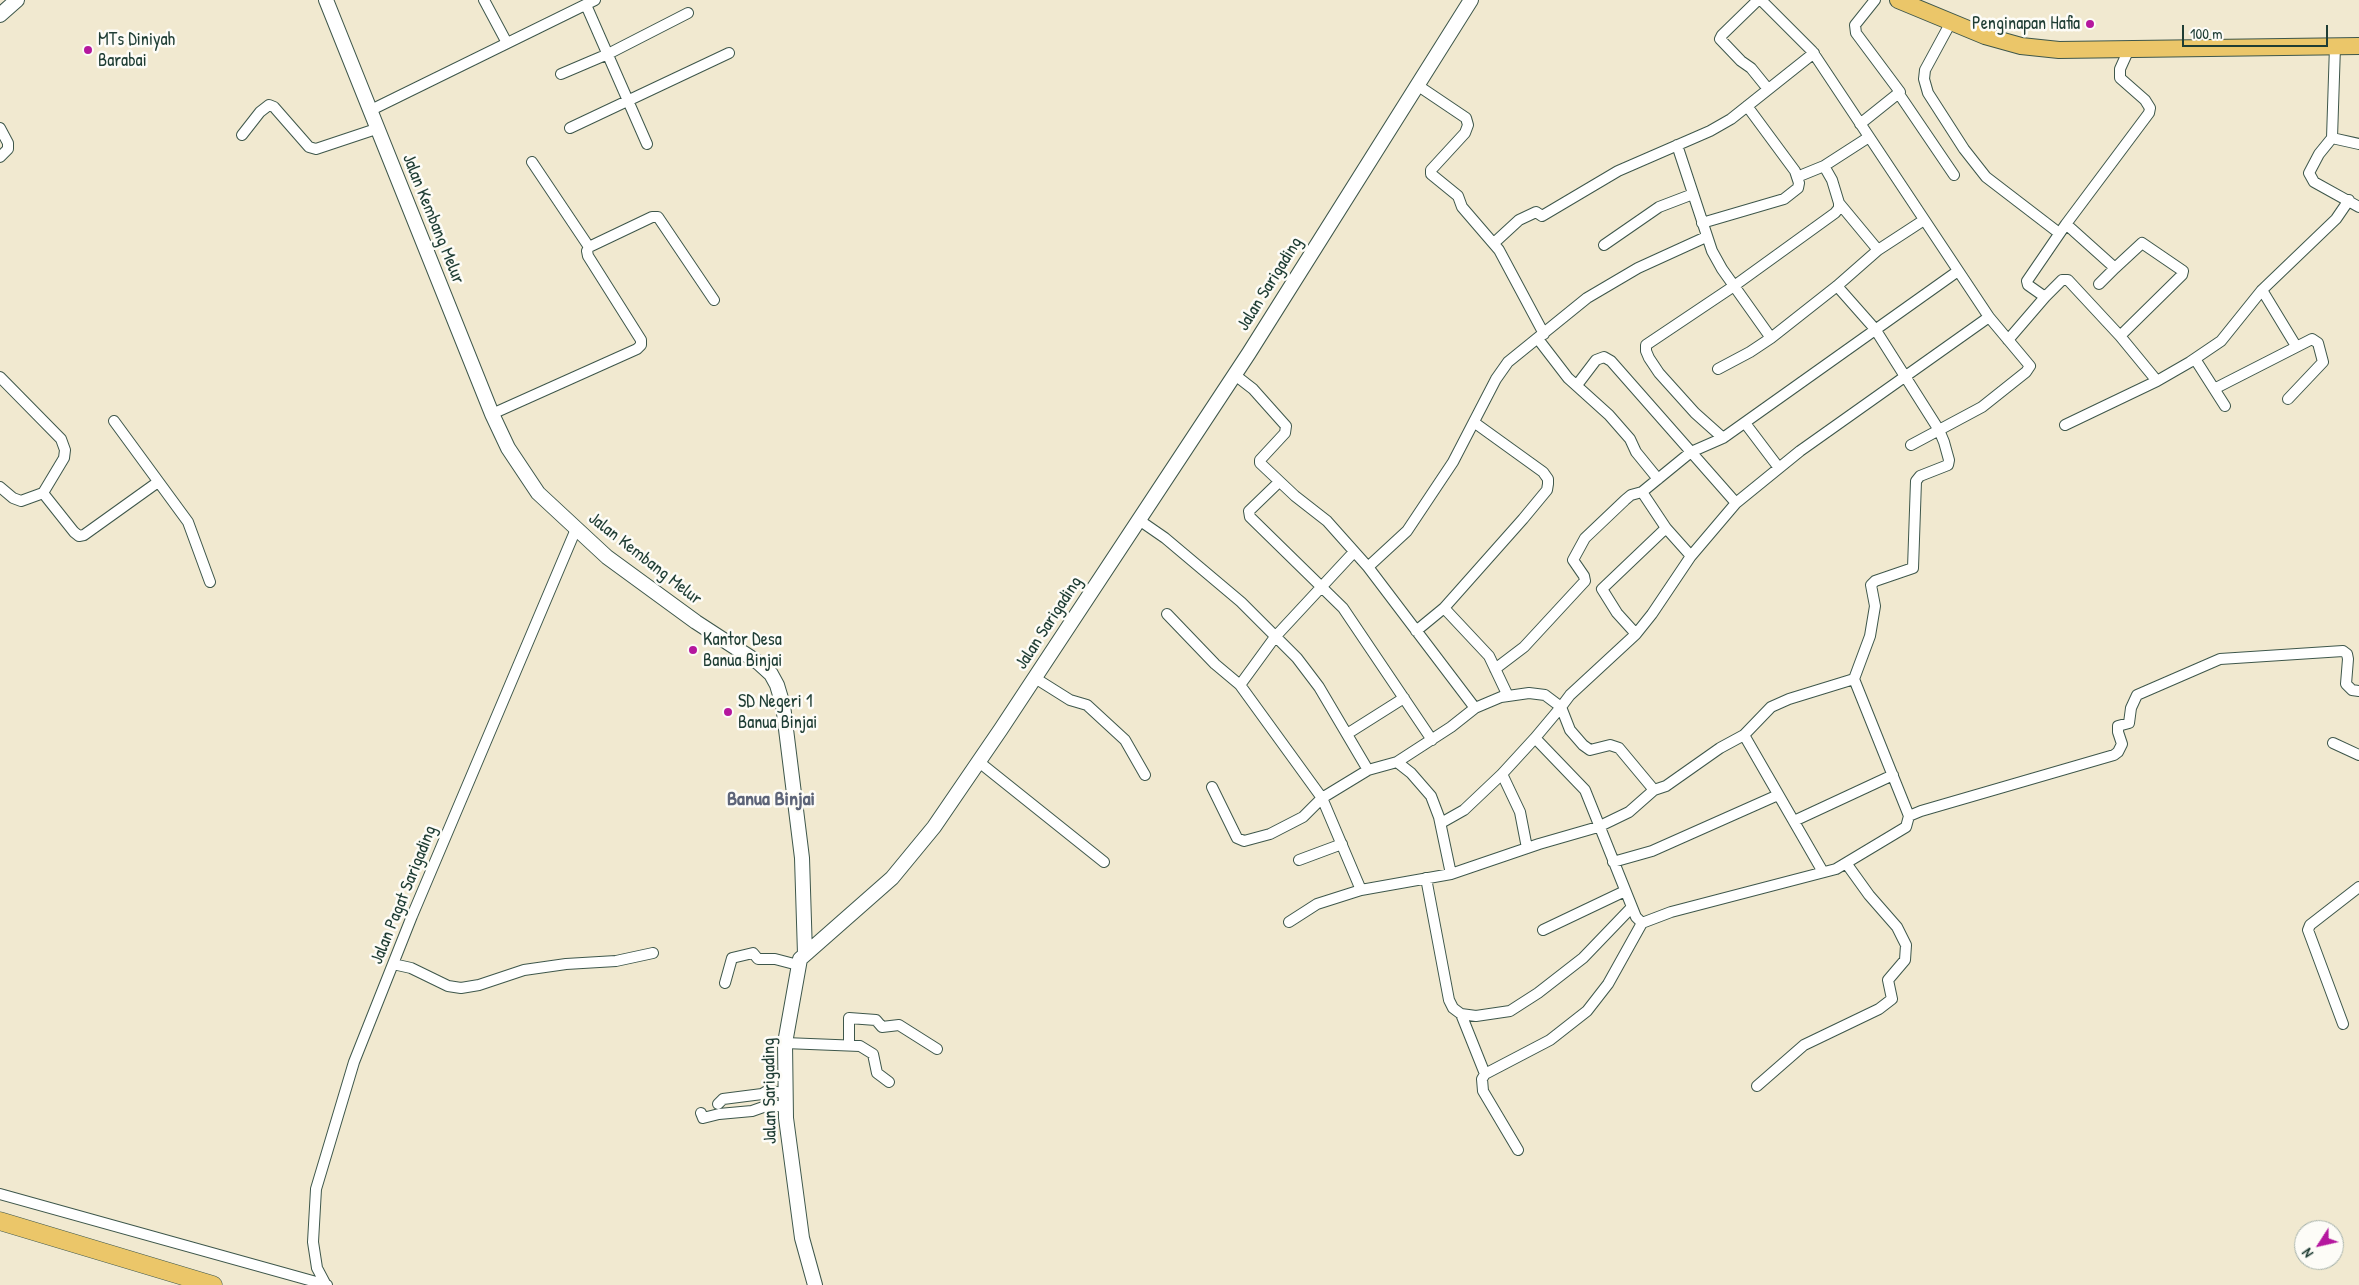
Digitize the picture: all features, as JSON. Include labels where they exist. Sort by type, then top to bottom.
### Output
[{"type":"highway","points":[[0,1221],[212,1285]]},
{"type":"main road","points":[[1898,0],[1985,36],[2021,46],[2059,50],[2359,46]]},
{"type":"street","points":[[0,15],[17,0]]},
{"type":"street","name":"Jalan Kembang Melur","points":[[326,0],[376,129],[492,414],[508,448],[538,493],[607,557],[696,622],[759,663],[771,674],[777,685],[783,705],[802,858],[801,959]]},
{"type":"street","points":[[484,0],[507,44]]},
{"type":"street","name":"Jalan Sarigading","points":[[815,1285],[802,1238],[786,1107],[785,1043],[801,959],[892,878],[934,828],[1235,375],[1471,0]]},
{"type":"street","points":[[1768,89],[1751,68],[1741,61],[1720,39],[1759,0],[1814,53],[1989,317],[2028,362],[2028,370],[1982,408],[1910,445]]},
{"type":"street","points":[[1875,0],[1855,25],[1856,33],[1900,92],[1954,175]]},
{"type":"street","points":[[369,111],[591,2],[608,54],[647,144]]},
{"type":"street","points":[[561,74],[608,54],[688,13]]},
{"type":"street","points":[[1951,22],[1925,70],[1924,79],[1928,93],[1964,149],[1986,177],[2059,233]]},
{"type":"street","points":[[2335,46],[2332,138],[2319,154],[2310,171],[2310,177],[2314,182],[2359,207]]},
{"type":"street","points":[[2045,297],[2028,285],[2027,281],[2059,233],[2149,113],[2150,108],[2146,100],[2120,78],[2120,69],[2130,49]]},
{"type":"street","points":[[570,128],[729,53]]},
{"type":"street","points":[[1494,243],[1519,220],[1536,212],[1542,216],[1618,171],[1710,131],[1730,119],[1814,53]]},
{"type":"street","points":[[1417,85],[1466,118],[1468,125],[1465,133],[1431,172],[1458,196],[1462,207],[1494,243],[1509,267],[1541,336],[1568,378],[1609,415],[1630,439],[1636,452],[1658,479]]},
{"type":"street","points":[[1860,124],[1900,94]]},
{"type":"street","points":[[242,135],[260,112],[269,106],[274,107],[309,147],[316,149],[376,129]]},
{"type":"street","points":[[1702,223],[1784,199],[1798,188],[1795,171],[1747,106]]},
{"type":"street","points":[[0,128],[8,143],[8,149],[0,157]]},
{"type":"street","points":[[1797,177],[1824,166],[1869,138]]},
{"type":"street","points":[[2332,138],[2359,144]]},
{"type":"street","points":[[1677,145],[1706,236],[1722,269],[1771,338]]},
{"type":"street","points":[[532,162],[589,247]]},
{"type":"street","points":[[1824,166],[1832,180],[1839,203],[1878,250]]},
{"type":"street","points":[[1604,245],[1659,207],[1693,194]]},
{"type":"street","points":[[2065,426],[2157,381],[2221,341],[2262,290],[2336,219],[2349,200]]},
{"type":"street","points":[[1723,438],[1695,413],[1659,373],[1649,358],[1645,348],[1646,345],[1734,286],[1835,213],[1839,208],[1839,203]]},
{"type":"street","points":[[492,414],[637,349],[641,345],[641,340],[588,256],[587,251],[589,247],[658,217],[714,300]]},
{"type":"street","points":[[1718,370],[1771,338],[1837,286],[1878,250],[1924,220]]},
{"type":"street","points":[[2066,224],[2115,268]]},
{"type":"street","points":[[1368,567],[1407,531],[1453,462],[1475,423],[1496,378],[1508,362],[1587,298],[1638,268],[1706,236]]},
{"type":"street","points":[[2098,284],[2142,243],[2183,271],[2182,275],[2120,336]]},
{"type":"street","points":[[1495,669],[1524,648],[1585,581],[1584,576],[1573,560],[1586,538],[1631,495],[1642,492],[1691,452],[1723,438],[1745,423],[1958,271]]},
{"type":"street","points":[[2008,340],[2045,297],[2062,280],[2068,280],[2120,336],[2157,381]]},
{"type":"street","points":[[1518,1150],[1483,1090],[1482,1080],[1485,1074],[1550,1040],[1587,1011],[1608,984],[1642,924],[1680,910],[1836,869],[1906,827],[1909,816],[1854,679],[1870,636],[1875,606],[1870,585],[1875,581],[1913,568],[1917,478],[1946,467],[1949,460],[1939,430],[1906,376],[1875,329],[1837,286]]},
{"type":"street","points":[[2262,290],[2296,346]]},
{"type":"street","points":[[1440,823],[1464,810],[1502,774],[1536,738],[1570,695],[1636,634],[1652,614],[1691,556],[1736,503],[1839,423],[1989,317]]},
{"type":"street","points":[[2214,390],[2296,346],[2312,339],[2316,340],[2323,362],[2288,399]]},
{"type":"street","points":[[1577,385],[1596,360],[1604,357],[1617,367],[1736,503]]},
{"type":"street","points":[[2195,359],[2225,406]]},
{"type":"street","points":[[1235,375],[1253,389],[1286,426],[1285,433],[1260,460],[1262,466],[1327,521],[1368,567],[1475,708]]},
{"type":"street","points":[[0,377],[61,440],[65,450],[64,458],[43,493],[21,501],[13,498],[0,487]]},
{"type":"street","points":[[114,421],[188,522],[210,582]]},
{"type":"street","points":[[1416,631],[1444,608],[1547,490],[1548,479],[1543,472],[1475,423]]},
{"type":"street","points":[[1745,423],[1779,468]]},
{"type":"street","points":[[43,493],[79,536],[84,535],[158,482]]},
{"type":"street","points":[[1279,482],[1248,514],[1343,608],[1432,740]]},
{"type":"street","points":[[1642,492],[1666,528],[1691,556]]},
{"type":"street","points":[[1139,520],[1153,528],[1234,596],[1297,658],[1319,687],[1368,770]]},
{"type":"street","points":[[1636,634],[1617,613],[1602,589],[1666,528]]},
{"type":"street","name":"Jalan Pagat Sarigading","points":[[326,1285],[317,1268],[313,1242],[316,1189],[354,1062],[393,964],[576,529]]},
{"type":"street","points":[[1240,685],[1275,637],[1354,553]]},
{"type":"street","points":[[1444,608],[1489,656],[1508,696]]},
{"type":"street","points":[[1167,614],[1215,664],[1240,685],[1322,798],[1361,890]]},
{"type":"street","points":[[1909,816],[2114,754],[2122,744],[2118,726],[2129,723],[2131,708],[2137,695],[2220,659],[2343,651],[2347,654],[2348,659],[2346,684],[2352,690],[2359,691]]},
{"type":"street","points":[[1035,678],[1070,700],[1087,705],[1125,740],[1145,775]]},
{"type":"street","points":[[1290,922],[1317,904],[1361,890],[1451,874],[1527,848],[1598,827],[1629,812],[1654,790],[1666,786],[1720,748],[1744,735],[1771,707],[1780,702],[1854,679]]},
{"type":"street","points":[[1212,788],[1221,810],[1240,841],[1270,834],[1303,817],[1322,798],[1368,770],[1397,762],[1432,740],[1475,708],[1508,696],[1540,693],[1561,707],[1570,730],[1583,745],[1590,750],[1610,746],[1619,748],[1654,790]]},
{"type":"street","points":[[1346,734],[1404,698]]},
{"type":"street","points":[[1744,735],[1823,872]]},
{"type":"street","points":[[1536,738],[1585,790],[1594,809],[1598,827],[1632,908],[1642,924]]},
{"type":"street","points":[[2333,743],[2359,755]]},
{"type":"street","points":[[979,762],[1104,862]]},
{"type":"street","points":[[1397,762],[1411,773],[1430,796],[1440,823],[1451,874]]},
{"type":"street","points":[[1502,774],[1520,812],[1527,848]]},
{"type":"street","points":[[1794,821],[1893,776]]},
{"type":"street","points":[[1613,862],[1652,851],[1778,795]]},
{"type":"street","points":[[1299,860],[1342,844]]},
{"type":"street","points":[[1757,1086],[1804,1045],[1879,1009],[1892,999],[1888,980],[1905,960],[1906,945],[1898,927],[1869,895],[1846,863]]},
{"type":"street","points":[[1426,878],[1449,1000],[1461,1014],[1485,1074]]},
{"type":"street","points":[[2343,1024],[2308,930],[2310,925],[2359,887]]},
{"type":"street","points":[[1544,930],[1625,891]]},
{"type":"street","points":[[1461,1014],[1476,1016],[1510,1011],[1538,993],[1583,958],[1632,908]]},
{"type":"street","points":[[393,964],[411,968],[448,986],[461,988],[479,985],[524,970],[566,964],[616,962],[653,953]]},
{"type":"street","points":[[725,983],[732,958],[753,953],[758,959],[801,959]]},
{"type":"street","points":[[849,1046],[850,1018],[876,1020],[882,1026],[899,1025],[937,1050]]},
{"type":"street","points":[[785,1043],[860,1046],[873,1054],[877,1073],[890,1082]]},
{"type":"street","points":[[718,1104],[723,1099],[762,1094],[768,1091],[786,1093]]},
{"type":"street","points":[[700,1113],[703,1118],[719,1114],[752,1111],[769,1105],[786,1107]]},
{"type":"street","points":[[0,1194],[326,1285]]},
{"type":"place","name":"Penginapan Hafia","points":[[2090,24]]},
{"type":"place","name":"MTs Diniyah Barabai","points":[[88,50]]},
{"type":"place","name":"Kantor Desa Banua Binjai","points":[[693,650]]},
{"type":"place","name":"SD Negeri 1 Banua Binjai","points":[[728,712]]},
{"type":"district","name":"Banua Binjai","points":[[771,800]]}]
